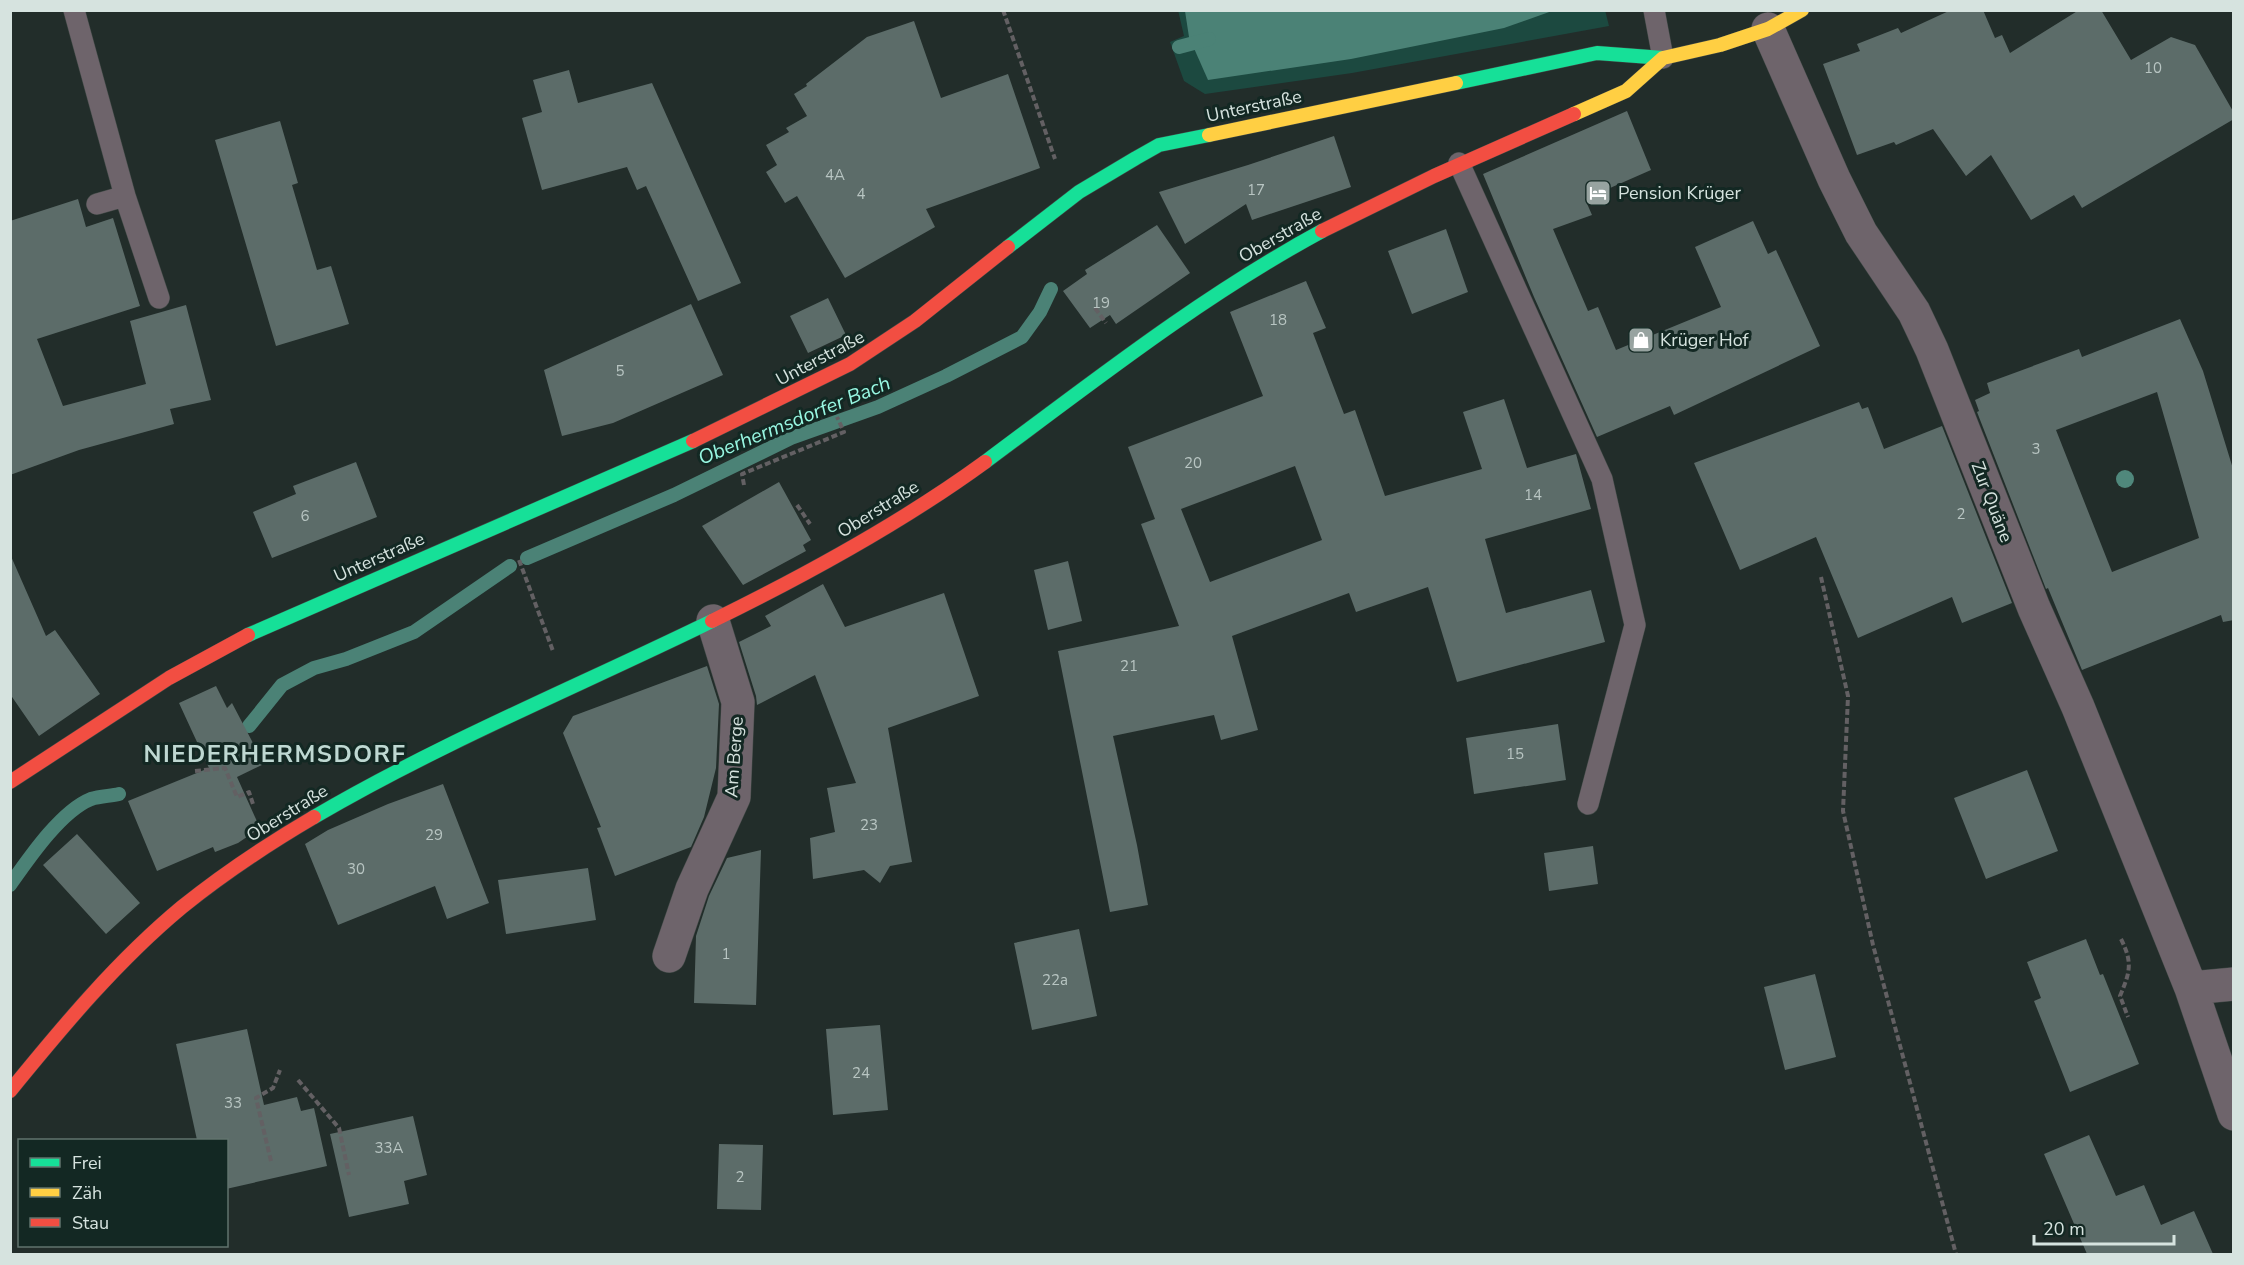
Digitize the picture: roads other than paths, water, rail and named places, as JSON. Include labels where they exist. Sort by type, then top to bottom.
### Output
[{"type":"street","name":"Oberstraße","points":[[10,1091],[110,975],[206,888],[274,840],[387,774],[712,621],[830,560],[954,483],[1171,324],[1265,264],[1378,200],[1609,100],[1626,90],[1663,58],[1720,45],[1768,29],[1802,10]]},
{"type":"street","name":"Zur Quäne","points":[[1768,29],[1834,179],[1861,233],[1914,312],[1932,350],[2034,608],[2078,707],[2191,988],[2234,1114]]},
{"type":"street","name":"Unterstraße","points":[[10,782],[184,668],[224,646],[457,542],[635,468],[828,376],[877,349],[1069,200],[1110,172],[1159,145],[1597,53],[1663,58]]},
{"type":"street","name":"Am Berge","points":[[669,956],[692,889],[735,797],[738,702],[712,621]]},
{"type":"street","points":[[2191,988],[2234,984]]},
{"type":"lane","points":[[74,10],[125,196],[159,298]]},
{"type":"lane","points":[[1654,10],[1663,58]]},
{"type":"lane","points":[[1459,163],[1602,479],[1635,625],[1588,804]]},
{"type":"lane","points":[[97,204],[125,196]]},
{"type":"waterway","name":"Oberhermsdorfer Bach","points":[[1179,47],[1209,39]]},
{"type":"waterway","name":"Oberhermsdorfer Bach","points":[[527,558],[674,495],[791,438],[878,407],[946,376],[1022,337],[1040,312],[1051,289]]},
{"type":"waterway","name":"Oberhermsdorfer Bach","points":[[249,726],[282,685],[314,668],[346,659],[414,632],[510,566]]},
{"type":"waterway","name":"Oberhermsdorfer Bach","points":[[10,885],[46,836],[68,814],[91,799],[119,794]]},
{"type":"place","name":"Pension Krüger","points":[[1598,193]]},
{"type":"place","name":"Krüger Hof","points":[[1641,340]]},
{"type":"district","name":"NIEDERHERMSDORF","points":[[275,754]]}]
